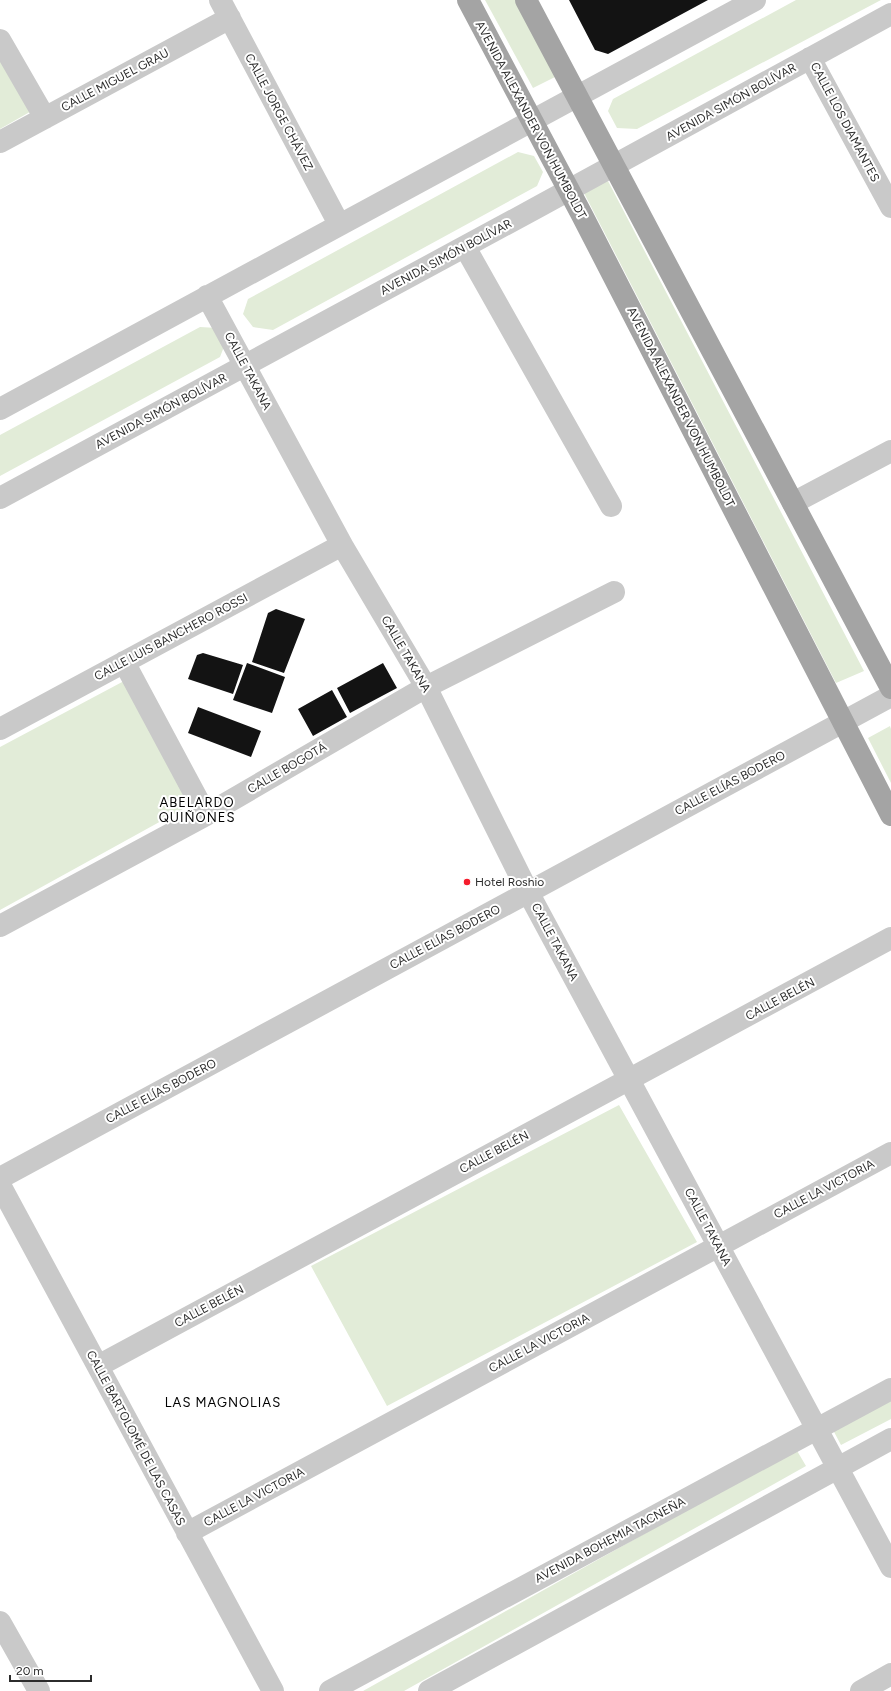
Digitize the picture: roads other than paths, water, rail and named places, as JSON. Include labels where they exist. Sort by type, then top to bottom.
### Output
[{"type":"main road","name":"AVENIDA ALEXANDER VON HUMBOLDT","points":[[468,0],[569,191],[891,815]]},
{"type":"main road","points":[[526,0],[891,688]]},
{"type":"street","points":[[0,408],[576,95],[755,0]]},
{"type":"street","name":"CALLE MIGUEL GRAU","points":[[0,142],[45,118],[225,9]]},
{"type":"street","name":"CALLE JORGE CHÁVEZ","points":[[225,9],[339,224]]},
{"type":"street","name":"AVENIDA SIMÓN BOLÍVAR","points":[[0,498],[569,191],[891,14]]},
{"type":"street","points":[[0,40],[45,118]]},
{"type":"street","name":"CALLE LOS DIAMANTES","points":[[810,58],[891,207]]},
{"type":"street","points":[[465,247],[611,506]]},
{"type":"street","name":"CALLE TAKANA","points":[[208,296],[342,545],[426,687],[528,892],[891,1567]]},
{"type":"street","points":[[793,503],[891,451]]},
{"type":"street","name":"CALLE LUIS BANCHERO ROSSI","points":[[0,729],[342,545]]},
{"type":"street","name":"CALLE BOGOTÁ","points":[[0,926],[206,815],[426,687],[614,592]]},
{"type":"street","points":[[124,662],[206,815]]},
{"type":"street","name":"CALLE ELÍAS BODERO","points":[[0,1178],[891,696]]},
{"type":"street","name":"CALLE BELÉN","points":[[98,1366],[891,938]]},
{"type":"street","name":"CALLE LA VICTORIA","points":[[187,1533],[891,1153]]},
{"type":"street","name":"CALLE BARTOLOMÉ DE LAS CASAS","points":[[0,1185],[273,1691]]},
{"type":"street","name":"AVENIDA BOHEMIA TACNEÑA","points":[[330,1691],[891,1389]]},
{"type":"street","points":[[429,1691],[891,1439]]},
{"type":"street","points":[[0,1622],[39,1691]]},
{"type":"street","points":[[861,1691],[891,1674]]},
{"type":"place","name":"Hotel Roshio","points":[[467,882]]},
{"type":"district","name":"ABELARDO QUIÑONES","points":[[197,810]]},
{"type":"district","name":"LAS MAGNOLIAS","points":[[223,1402]]}]
